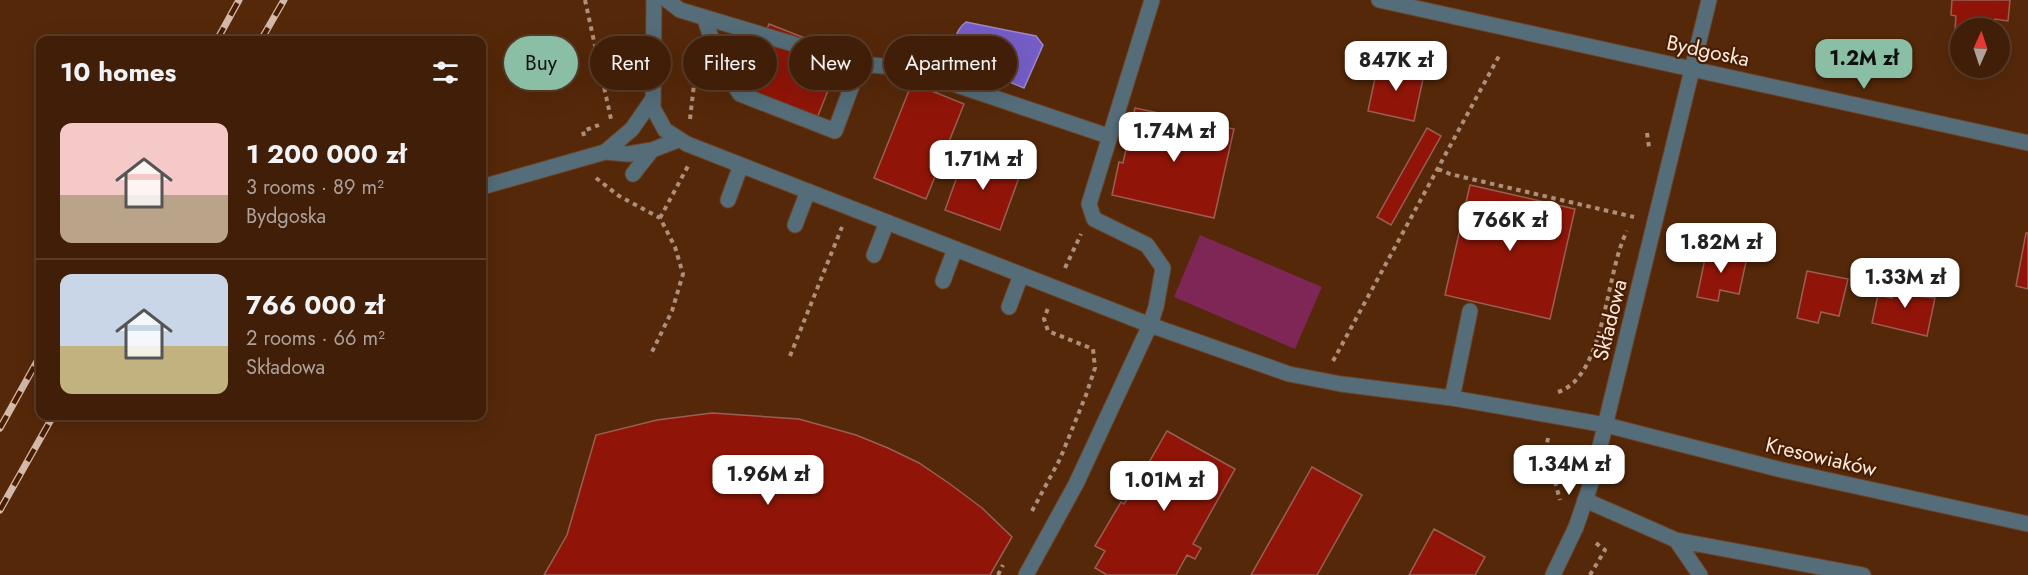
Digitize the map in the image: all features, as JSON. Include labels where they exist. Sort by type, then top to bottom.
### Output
[{"type":"street","points":[[653,36],[654,0]]},
{"type":"street","points":[[667,0],[680,10],[789,43]]},
{"type":"street","points":[[1026,575],[1076,484],[1150,325],[1156,307],[1163,268],[1147,245],[1094,219],[1089,204],[1108,135],[1152,0]]},
{"type":"street","name":"Bydgoska","points":[[1379,0],[2028,142]]},
{"type":"street","name":"Składowa","points":[[1553,575],[1576,527],[1606,425],[1709,0]]},
{"type":"street","points":[[653,36],[656,24],[667,13],[680,10]]},
{"type":"street","points":[[704,17],[719,60],[740,94],[835,131],[850,90]]},
{"type":"street","points":[[872,65],[906,68],[1108,135]]},
{"type":"street","points":[[486,186],[606,152],[628,154],[652,150],[678,140],[660,123],[652,100],[652,90]]},
{"type":"street","points":[[606,152],[632,129],[652,100]]},
{"type":"street","name":"Kresowiaków","points":[[678,140],[1150,325],[1289,374],[1322,381],[1552,414],[1606,425],[1782,470],[2028,524]]},
{"type":"street","points":[[633,174],[652,150]]},
{"type":"street","points":[[728,200],[741,165]]},
{"type":"street","points":[[795,225],[808,191]]},
{"type":"street","points":[[874,255],[887,222]]},
{"type":"street","points":[[943,281],[955,249]]},
{"type":"street","points":[[1009,307],[1021,275]]},
{"type":"street","points":[[1452,398],[1470,310]]},
{"type":"street","points":[[1585,500],[1676,540],[1800,569],[1863,575]]},
{"type":"street","points":[[1676,540],[1701,575]]},
{"type":"path","points":[[1322,381],[1499,56]]},
{"type":"path","points":[[660,218],[698,149]]},
{"type":"path","points":[[1438,169],[1450,174],[1634,217]]},
{"type":"path","points":[[790,356],[849,208]]},
{"type":"path","points":[[1029,518],[1060,459],[1095,368],[1093,350],[1048,331],[1044,319],[1078,238],[1094,219]]},
{"type":"path","points":[[1552,414],[1546,449],[1562,507],[1560,517],[1605,550],[1590,575]]},
{"type":"path","points":[[998,575],[1008,557]]},
{"type":"shaded area","points":[[966,22],[1036,36],[1043,45],[1024,88],[1017,85],[1017,36],[956,36]]},
{"type":"shaded area","points":[[1200,235],[1322,287],[1295,349],[1174,297]]},
{"type":"building","points":[[1952,0],[2010,0],[2008,18],[1956,18],[1951,15]]},
{"type":"building","points":[[769,24],[800,36],[789,36],[789,90],[828,90],[813,128],[740,99],[743,90],[777,90],[777,36],[764,36]]},
{"type":"building","points":[[1378,64],[1424,74],[1414,121],[1368,111]]},
{"type":"building","points":[[909,90],[929,90],[964,104],[926,199],[874,178]]},
{"type":"building","points":[[1135,108],[1234,129],[1214,218],[1112,195],[1119,162],[1123,163]]},
{"type":"building","points":[[1427,128],[1441,136],[1391,225],[1377,217]]},
{"type":"building","points":[[966,152],[1021,172],[1000,230],[945,210]]},
{"type":"building","points":[[1470,185],[1575,209],[1550,319],[1445,295]]},
{"type":"building","points":[[2026,233],[2028,233],[2028,289],[2016,286]]},
{"type":"building","points":[[1707,249],[1747,257],[1739,294],[1720,290],[1718,301],[1697,297]]},
{"type":"building","points":[[1807,271],[1848,279],[1839,316],[1821,312],[1818,323],[1797,318]]},
{"type":"building","points":[[1896,279],[1920,284],[1917,296],[1935,298],[1927,336],[1872,323],[1878,295],[1892,298]]},
{"type":"building","points":[[712,413],[799,419],[856,435],[888,448],[919,463],[950,484],[982,508],[1012,537],[990,575],[544,575],[567,535],[596,435],[657,420]]},
{"type":"building","points":[[1167,431],[1235,469],[1193,544],[1201,548],[1195,559],[1187,555],[1176,575],[1107,575],[1095,568],[1105,551],[1095,546],[1121,502],[1124,504],[1129,496],[1135,499],[1149,474],[1144,471]]},
{"type":"building","points":[[1312,467],[1362,495],[1317,575],[1251,575]]},
{"type":"building","points":[[1434,529],[1485,557],[1475,575],[1409,575]]},
{"type":"railway","points":[[219,36],[239,0]]},
{"type":"railway","points":[[263,36],[284,0]]},
{"type":"railway","points":[[0,428],[36,363]]},
{"type":"railway","points":[[0,510],[51,420]]}]
